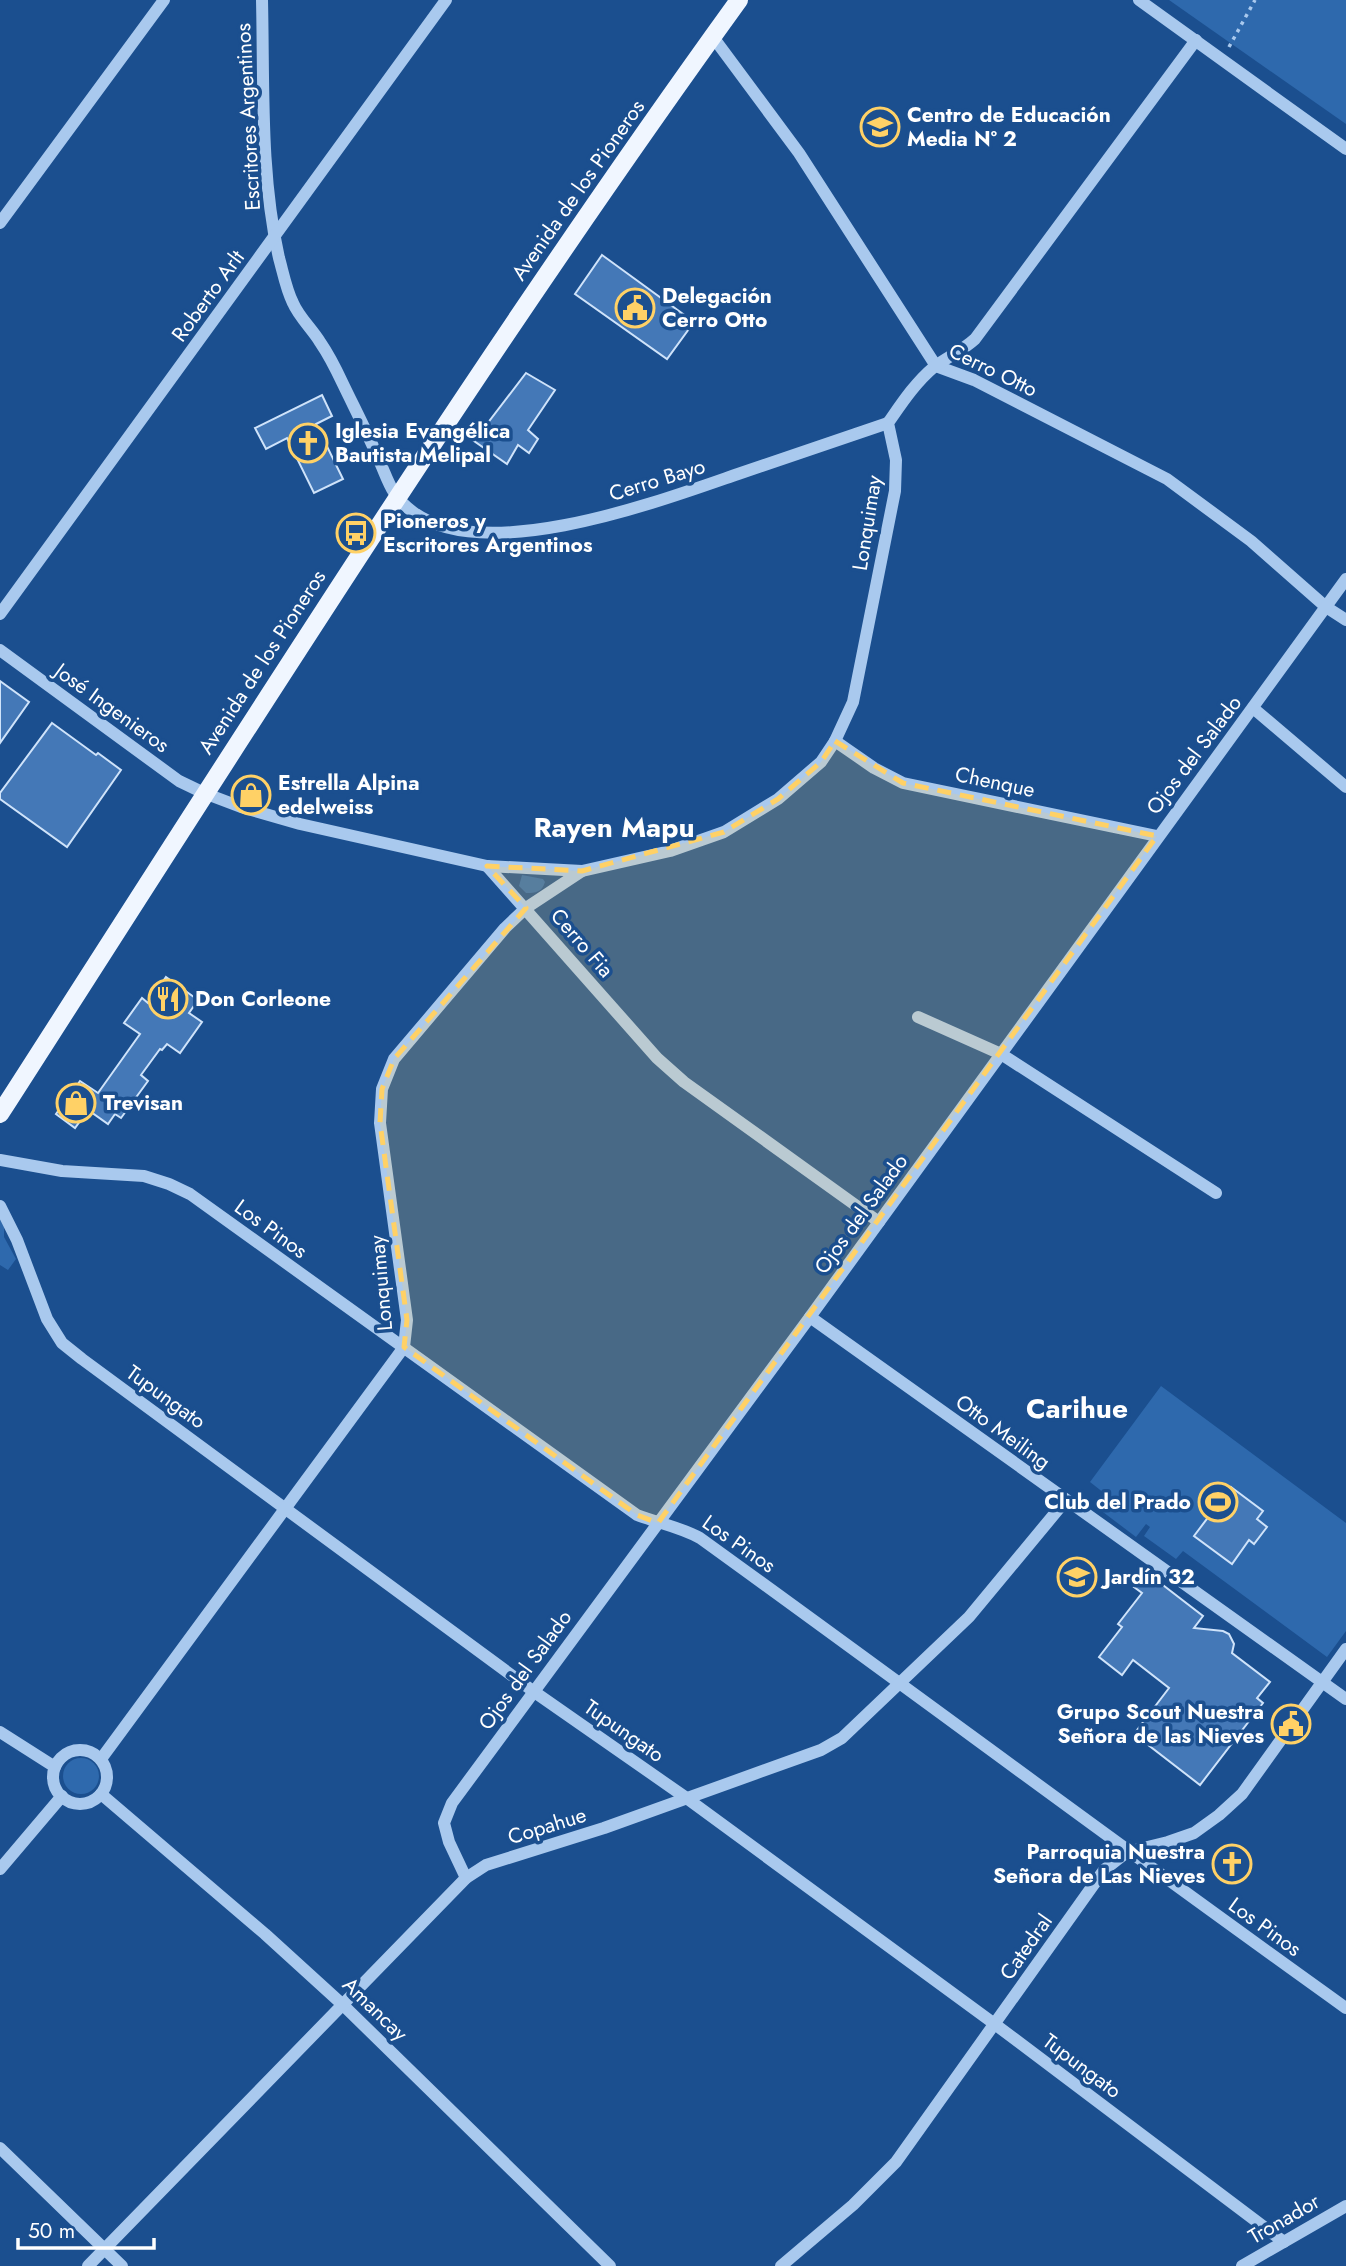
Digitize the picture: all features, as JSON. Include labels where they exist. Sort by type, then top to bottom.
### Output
[{"type":"main road","name":"Avenida de los Pioneros","points":[[0,1114],[396,497],[550,268],[739,0]]},
{"type":"street","points":[[0,223],[164,0]]},
{"type":"street","name":"Escritores Argentinos","points":[[262,0],[266,175],[275,237],[293,304],[336,369],[396,497]]},
{"type":"street","name":"Roberto Arlt","points":[[0,614],[446,0]]},
{"type":"street","points":[[1139,0],[1346,149]]},
{"type":"street","name":"Cerro Otto","points":[[713,37],[799,153],[936,366],[974,380],[1167,479],[1251,541],[1326,607],[1346,620]]},
{"type":"street","points":[[888,423],[910,391],[936,366],[963,350],[975,339],[1196,40]]},
{"type":"street","name":"Cerro Bayo","points":[[396,497],[413,512],[450,530],[537,530],[650,504],[888,423]]},
{"type":"street","name":"Lonquimay","points":[[487,866],[582,871],[670,851],[724,832],[778,799],[821,762],[835,741],[853,702],[895,491],[896,460],[888,423]]},
{"type":"street","name":"Ojos del Salado","points":[[466,1878],[449,1842],[444,1823],[452,1803],[810,1317],[1346,579]]},
{"type":"street","name":"José Ingenieros","points":[[0,650],[179,781],[204,793]]},
{"type":"street","points":[[1253,708],[1346,787]]},
{"type":"street","name":"Chenque","points":[[835,741],[874,768],[903,783],[1157,836]]},
{"type":"street","points":[[204,793],[300,824],[487,866]]},
{"type":"street","name":"Cerro Fia","points":[[487,866],[657,1058],[684,1082],[879,1222]]},
{"type":"street","name":"Lonquimay","points":[[101,1759],[404,1347],[407,1320],[380,1123],[382,1089],[394,1059],[526,908],[582,871]]},
{"type":"street","points":[[918,1017],[1001,1054],[1216,1193]]},
{"type":"street","name":"Los Pinos","points":[[0,1160],[62,1171],[145,1176],[190,1194],[637,1515],[680,1527],[700,1538],[901,1683],[1127,1852],[1346,2008]]},
{"type":"street","name":"Tupungato","points":[[0,1206],[17,1240],[47,1320],[62,1343],[533,1691],[685,1797],[996,2025],[1284,2242]]},
{"type":"street","name":"Otto Meiling","points":[[810,1317],[1346,1699]]},
{"type":"street","name":"Copahue","points":[[88,2266],[466,1878],[486,1865],[604,1828],[685,1797],[821,1751],[842,1738],[968,1617],[1066,1500]]},
{"type":"street","name":"Catedral","points":[[781,2266],[853,2205],[896,2162],[1104,1870],[1127,1852],[1168,1843],[1194,1833],[1242,1794],[1346,1649]]},
{"type":"street","points":[[0,1732],[55,1767]]},
{"type":"street","points":[[76,1750],[94,1753],[101,1759],[107,1780],[101,1794],[94,1800],[77,1803],[62,1796],[54,1782],[55,1767],[64,1756],[76,1750]]},
{"type":"street","name":"Amancay","points":[[101,1794],[255,1925],[343,2005],[610,2266]]},
{"type":"street","points":[[0,1869],[62,1796]]},
{"type":"street","points":[[0,2148],[122,2266]]},
{"type":"street","name":"Tronador","points":[[1242,2266],[1346,2206]]},
{"type":"path","points":[[1222,60],[1255,0]]},
{"type":"highlighted area","points":[[835,741],[903,783],[1157,836],[658,1523],[637,1515],[404,1347],[407,1320],[380,1123],[382,1089],[394,1059],[526,908],[487,866],[582,871],[724,832],[778,799],[821,762]]},
{"type":"shaded area","points":[[1169,0],[1346,0],[1346,124]]},
{"type":"shaded area","points":[[522,875],[543,879],[544,885],[538,891],[526,893],[519,886]]},
{"type":"shaded area","points":[[0,1219],[4,1227],[4,1237],[16,1259],[8,1270],[0,1265]]},
{"type":"shaded area","name":"Club del Prado","points":[[1161,1386],[1346,1523],[1346,1631],[1327,1657],[1183,1551],[1176,1559],[1144,1536],[1150,1527],[1146,1524],[1136,1537],[1095,1506],[1104,1493],[1090,1482]]},
{"type":"shaded area","points":[[81,1758],[94,1763],[99,1776],[94,1789],[81,1794],[68,1789],[63,1776],[68,1763]]},
{"type":"building","name":"Delegación Cerro Otto","points":[[602,255],[694,322],[667,359],[575,294]]},
{"type":"building","points":[[526,373],[555,390],[528,430],[538,439],[529,453],[518,445],[507,464],[474,441]]},
{"type":"building","name":"Iglesia Evangélica Bautista Melipal","points":[[322,395],[332,416],[316,424],[343,479],[314,493],[287,438],[266,449],[255,428]]},
{"type":"building","points":[[0,681],[29,702],[0,743]]},
{"type":"building","points":[[52,723],[121,770],[67,847],[0,799],[0,793]]},
{"type":"building","points":[[166,977],[198,1000],[189,1013],[202,1022],[180,1053],[167,1044],[160,1049],[141,1075],[148,1081],[121,1118],[115,1114],[108,1124],[88,1110],[75,1128],[56,1114],[80,1081],[98,1093],[140,1034],[124,1023],[142,998],[148,1003]]},
{"type":"building","points":[[1231,1487],[1263,1511],[1257,1519],[1267,1527],[1254,1544],[1249,1540],[1232,1564],[1194,1536]]},
{"type":"building","points":[[1146,1572],[1203,1616],[1194,1628],[1229,1634],[1234,1644],[1232,1653],[1270,1682],[1257,1698],[1263,1703],[1200,1785],[1134,1734],[1169,1688],[1133,1660],[1122,1675],[1099,1657],[1122,1627],[1118,1624],[1142,1593],[1134,1587]]},
{"type":"place","name":"Centro de Educación Media Nº 2","points":[[880,127]]},
{"type":"place","name":"Delegación Cerro Otto","points":[[635,308]]},
{"type":"place","name":"Iglesia Evangélica Bautista Melipal","points":[[308,443]]},
{"type":"place","name":"Pioneros y Escritores Argentinos","points":[[356,533]]},
{"type":"place","name":"Estrella Alpina edelweiss","points":[[251,795]]},
{"type":"place","name":"Don Corleone","points":[[168,999]]},
{"type":"place","name":"Trevisan","points":[[76,1103]]},
{"type":"place","name":"Club del Prado","points":[[1218,1502]]},
{"type":"place","name":"Jardín 32","points":[[1077,1577]]},
{"type":"place","name":"Grupo Scout Nuestra Señora de las Nieves","points":[[1291,1724]]},
{"type":"place","name":"Parroquia Nuestra Señora de Las Nieves","points":[[1232,1864]]},
{"type":"district","name":"Rayen Mapu","points":[[614,827]]},
{"type":"district","name":"Carihue","points":[[1077,1408]]}]
